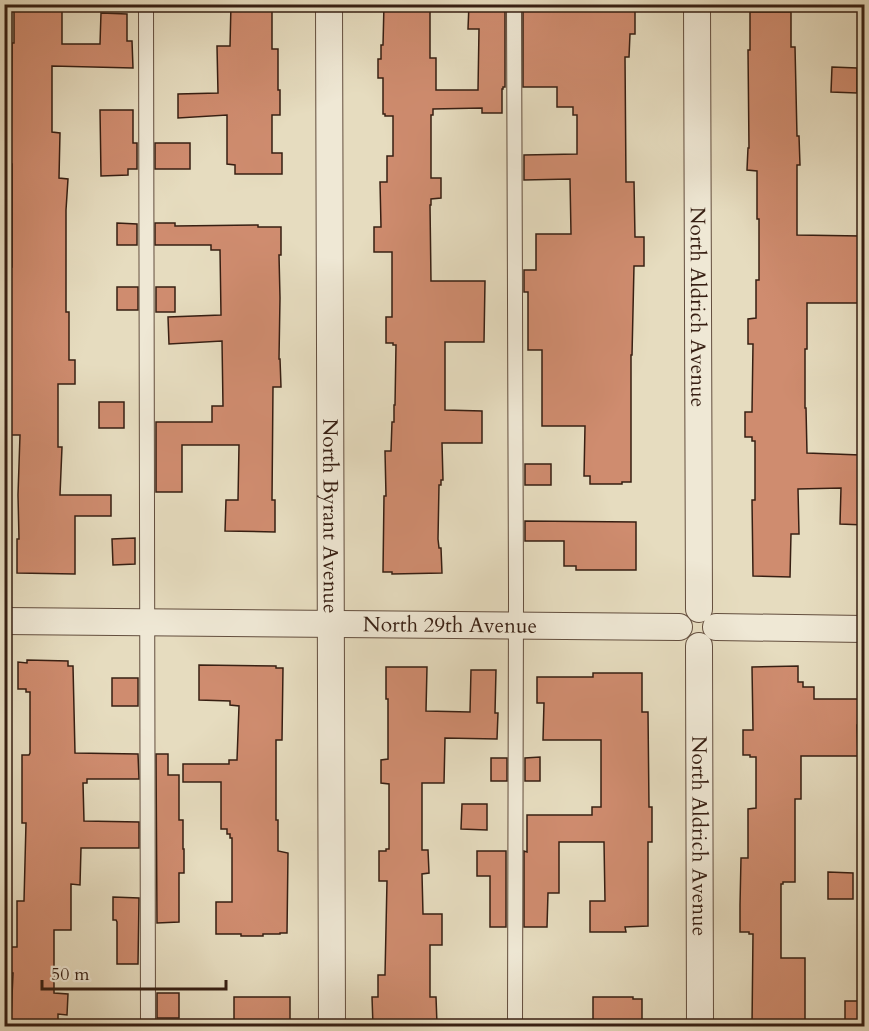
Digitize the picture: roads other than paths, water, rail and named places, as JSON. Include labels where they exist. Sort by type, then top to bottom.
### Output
[{"type":"street","name":"North Byrant Avenue","points":[[330,4],[332,1026]]},
{"type":"street","name":"North Aldrich Avenue","points":[[697,4],[705,628],[700,1026]]},
{"type":"street","name":"North 29th Avenue","points":[[4,621],[679,627],[683,616],[693,609],[705,628]]},
{"type":"street","points":[[705,628],[864,629]]},
{"type":"lane","points":[[146,4],[148,1026]]},
{"type":"lane","points":[[514,4],[515,1026]]}]
